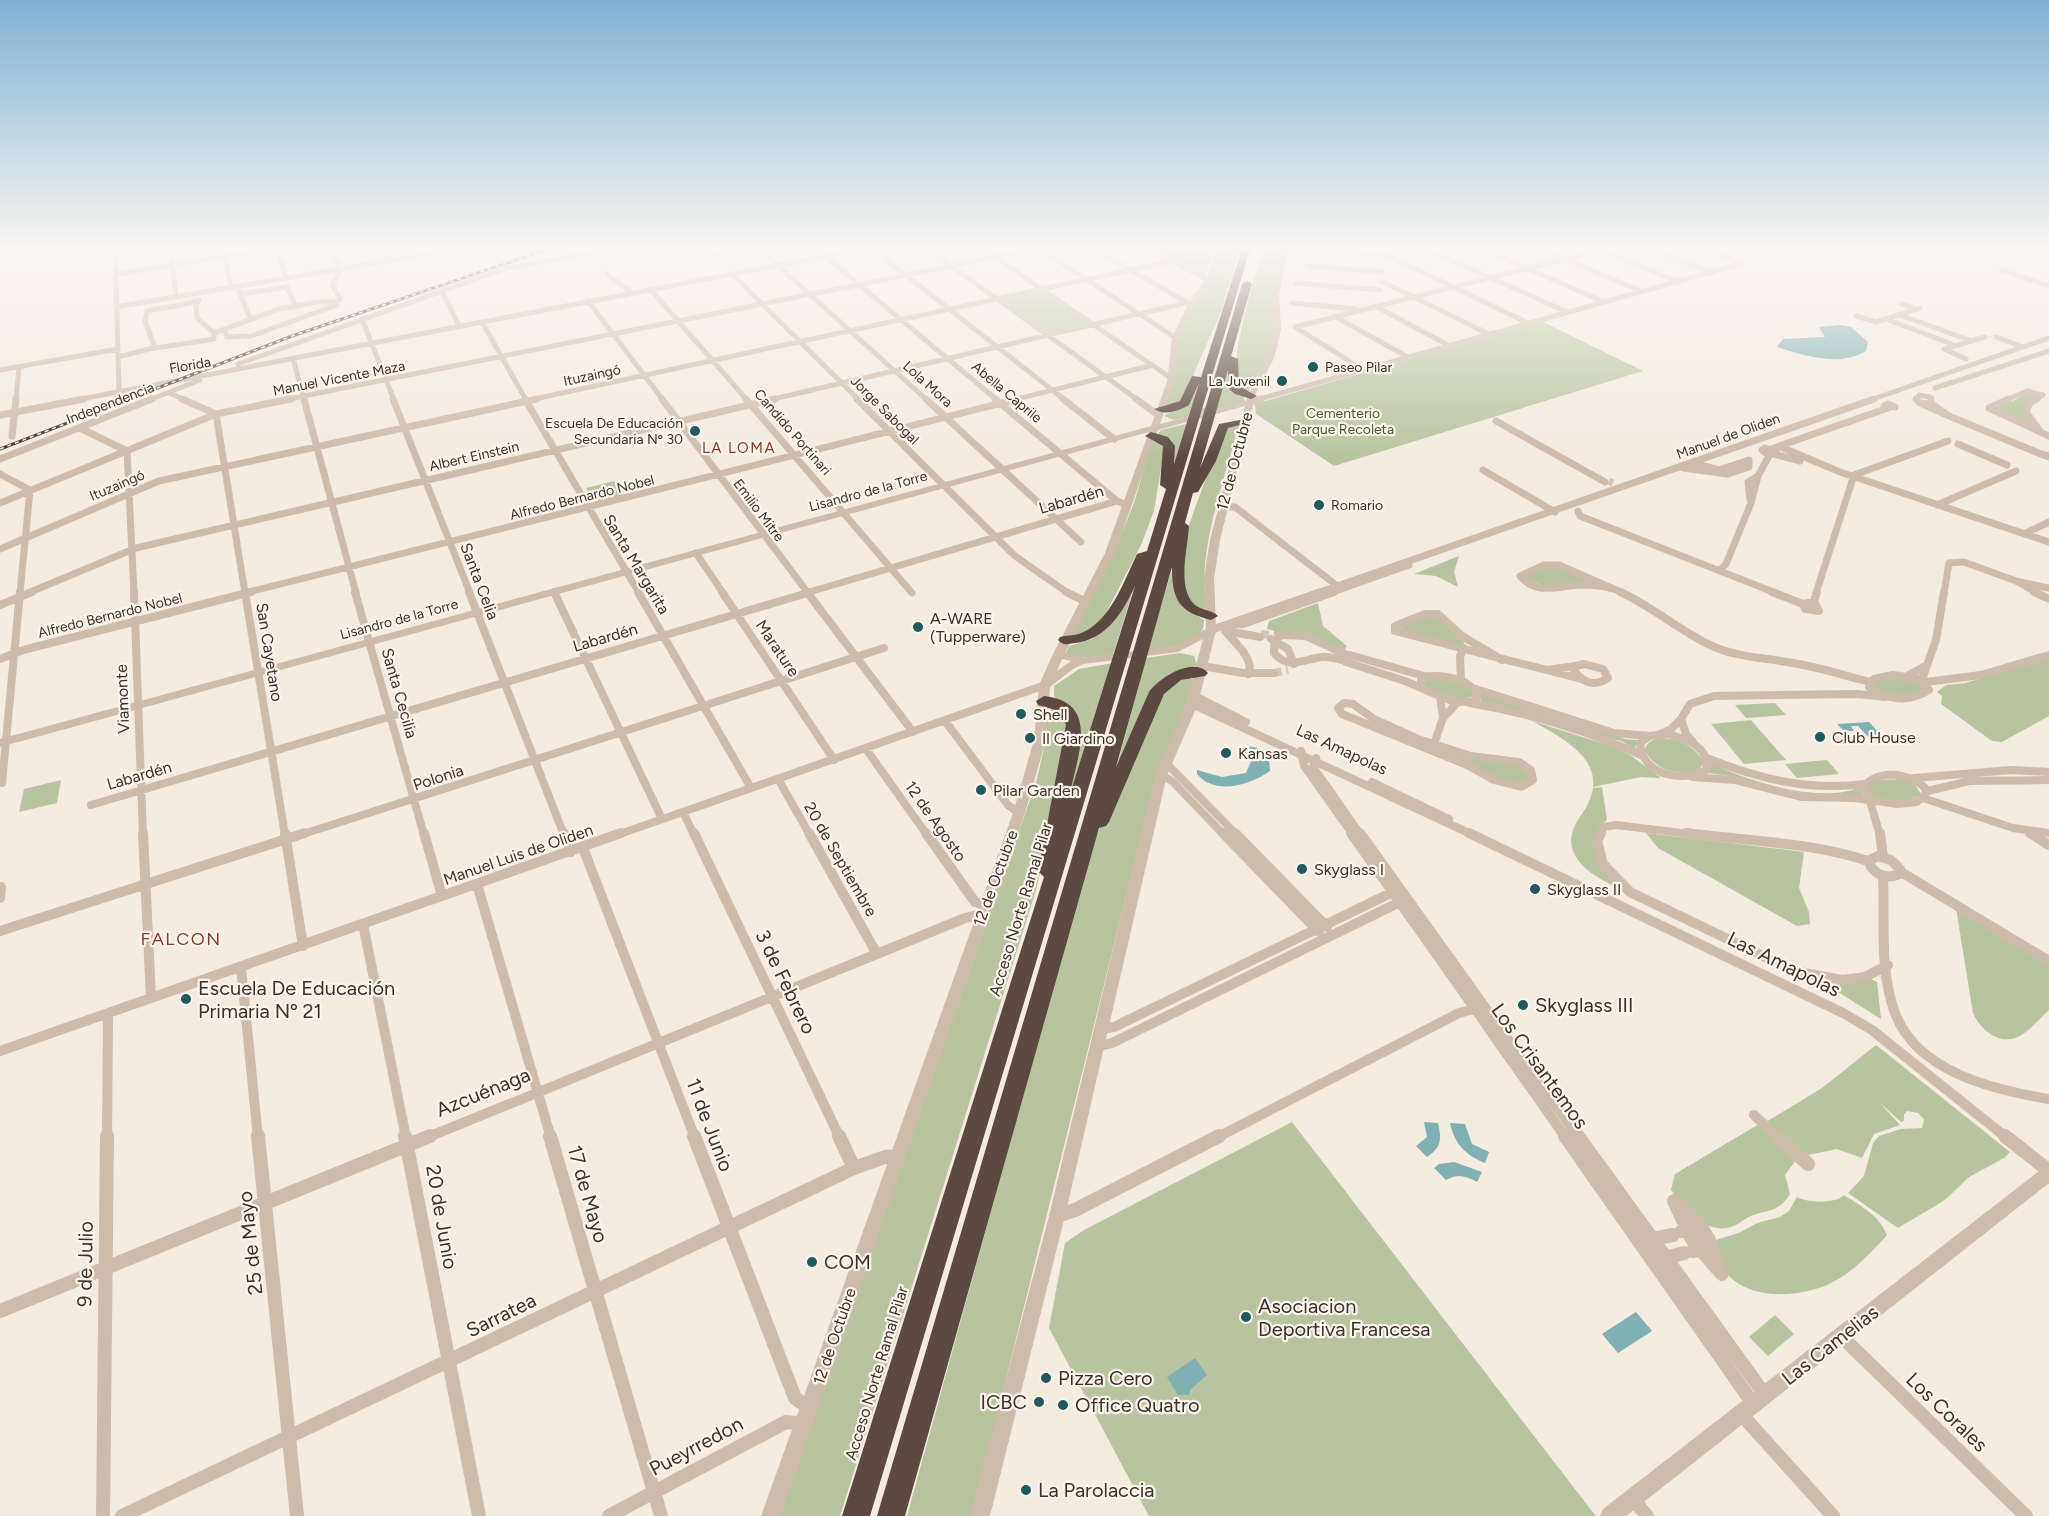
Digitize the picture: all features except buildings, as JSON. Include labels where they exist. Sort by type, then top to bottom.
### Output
[{"type":"highway","name":"Acceso Norte Ramal Pilar","points":[[856,1516],[1225,317]]},
{"type":"highway","name":"Acceso Norte Ramal Pilar","points":[[1193,423],[1218,408],[1238,317]]},
{"type":"highway","points":[[1236,322],[1232,383],[1236,391],[1251,399]]},
{"type":"highway","points":[[1159,412],[1178,408],[1188,401],[1203,359],[1223,324]]},
{"type":"highway","points":[[1211,623],[1191,610],[1181,597],[1179,583],[1182,508],[1210,461],[1222,428],[1230,423],[1246,419]]},
{"type":"highway","name":"Acceso Norte Ramal Pilar","points":[[891,1516],[1182,508],[1193,423]]},
{"type":"highway","points":[[1065,640],[1087,637],[1105,624],[1162,520],[1169,446],[1152,432]]},
{"type":"highway","points":[[1071,889],[1154,697],[1173,677],[1202,666]]},
{"type":"highway","points":[[1029,960],[1074,729],[1073,717],[1068,709],[1045,693]]},
{"type":"highway","points":[[896,1516],[906,1467]]},
{"type":"street","points":[[116,317],[119,391]]},
{"type":"street","points":[[146,317],[146,326],[155,347]]},
{"type":"street","points":[[0,370],[209,341],[216,338],[214,333],[198,321],[197,317]]},
{"type":"street","points":[[214,333],[225,332],[255,317]]},
{"type":"street","points":[[225,332],[227,337],[251,336],[302,317]]},
{"type":"street","name":"Independencia","points":[[0,459],[215,373],[371,317]]},
{"type":"street","points":[[455,317],[459,326]]},
{"type":"street","name":"Florida","points":[[0,415],[510,317]]},
{"type":"street","name":"Emilio Mitre","points":[[598,317],[913,732]]},
{"type":"street","name":"Candido Portinari","points":[[675,317],[845,512],[912,593]]},
{"type":"street","name":"Manuel Vicente Maza","points":[[0,503],[216,414],[700,317]]},
{"type":"street","name":"Jorge Sabogal","points":[[775,317],[943,486],[1018,558],[1073,597],[1084,601]]},
{"type":"street","name":"Lola Mora","points":[[837,317],[1082,542]]},
{"type":"street","name":"Abella Caprile","points":[[898,317],[1122,503]]},
{"type":"street","name":"Ituzaingó","points":[[0,549],[159,481],[916,317]]},
{"type":"street","points":[[960,317],[1114,439]]},
{"type":"street","points":[[1021,317],[1104,378],[1159,412],[1165,420],[1193,423]]},
{"type":"street","points":[[1083,317],[1172,378]]},
{"type":"street","name":"Albert Einstein","points":[[0,605],[131,550],[1132,317]]},
{"type":"street","points":[[1143,317],[1176,338]]},
{"type":"street","name":"12 de Octubre","points":[[771,1516],[983,909],[1019,813],[1040,740],[1045,693],[1058,654],[1110,554],[1122,503],[1172,378],[1176,338],[1184,317]]},
{"type":"street","name":"12 de Octubre","points":[[980,1516],[1056,1216],[1164,769],[1194,700],[1211,623],[1209,571],[1221,507],[1251,399],[1270,358],[1277,330],[1276,317]]},
{"type":"street","points":[[1331,317],[1295,327],[1362,369]]},
{"type":"street","points":[[1335,317],[1406,356]]},
{"type":"street","points":[[1397,317],[1448,345]]},
{"type":"street","points":[[1455,317],[1489,334]]},
{"type":"street","points":[[1515,317],[1528,323]]},
{"type":"street","name":"Lisandro de la Torre","points":[[4,742],[1061,453],[1114,439],[1193,423],[1218,408],[1550,317]]},
{"type":"street","points":[[1858,317],[1874,322],[1894,317]]},
{"type":"street","points":[[1905,317],[1969,340]]},
{"type":"street","points":[[1886,319],[1954,345]]},
{"type":"street","name":"Santa Celia","points":[[362,320],[535,761],[577,850]]},
{"type":"street","name":"Santa Margarita","points":[[482,322],[554,451],[664,635],[703,708],[751,788]]},
{"type":"street","points":[[1966,359],[1944,350],[1969,340],[1991,338],[2020,348]]},
{"type":"street","name":"Manuel de Oliden","points":[[1227,630],[1336,585],[1417,560],[1555,512],[1613,485],[1693,463],[2049,338]]},
{"type":"street","points":[[1916,396],[2049,351]]},
{"type":"street","points":[[36,354],[36,364]]},
{"type":"street","name":"Santa Cecilia","points":[[293,358],[351,567],[369,643],[442,896]]},
{"type":"street","name":"Alfredo Bernardo Nobel","points":[[0,659],[16,652],[135,621],[1153,365]]},
{"type":"street","points":[[12,436],[19,367]]},
{"type":"street","points":[[1931,401],[1935,388]]},
{"type":"street","points":[[2040,431],[2026,412],[2030,403],[2043,395],[2041,393],[2027,391],[1989,408],[1997,414],[2049,436]]},
{"type":"street","points":[[169,393],[216,414]]},
{"type":"street","points":[[1916,396],[1931,401],[1949,416]]},
{"type":"street","points":[[1916,396],[1919,403],[2046,456]]},
{"type":"street","points":[[1919,403],[1931,401]]},
{"type":"street","points":[[1218,408],[1240,411],[1246,419]]},
{"type":"street","points":[[1720,570],[1726,564],[1750,499],[1748,482],[1758,476],[1772,452],[1888,408]]},
{"type":"street","name":"San Cayetano","points":[[216,414],[259,672],[284,841],[303,946]]},
{"type":"street","points":[[1496,421],[1613,485]]},
{"type":"street","points":[[80,428],[127,451]]},
{"type":"street","points":[[1853,476],[1947,441],[1949,438],[1956,438],[1962,442],[1958,444],[2022,469],[1938,505]]},
{"type":"street","points":[[1781,447],[1840,472]]},
{"type":"street","points":[[1681,467],[1728,474],[1748,468],[1752,453],[1765,448],[2049,542]]},
{"type":"street","name":"Viamonte","points":[[127,451],[135,621],[136,706],[151,998]]},
{"type":"street","points":[[1693,463],[1719,470],[1749,460]]},
{"type":"street","points":[[1483,470],[1555,512]]},
{"type":"street","points":[[0,474],[30,490],[16,652],[4,742],[2,783]]},
{"type":"street","points":[[1618,530],[1587,512],[1577,512],[1580,516],[1803,604],[1809,611],[1819,611],[1814,604],[1853,476]]},
{"type":"street","name":"Labardén","points":[[91,805],[1057,519],[1122,503]]},
{"type":"street","points":[[1221,507],[1235,507],[1336,585]]},
{"type":"street","points":[[2024,534],[2049,522]]},
{"type":"street","name":"Marature","points":[[696,554],[834,760]]},
{"type":"street","name":"Manuel de Oliden","points":[[1227,630],[1400,570],[1417,560]]},
{"type":"street","points":[[1641,755],[1640,743],[1670,730],[1682,719],[1690,704],[1706,697],[1857,694],[1885,697],[1918,696],[1929,690],[1924,681],[1936,640],[1949,563],[1964,562],[2035,588],[2049,588]]},
{"type":"street","points":[[1614,589],[1581,585],[1542,589],[1524,582],[1520,576],[1544,565],[1555,564],[1614,589],[1653,606],[1690,635],[1714,647],[1839,674],[1870,685],[1885,697]]},
{"type":"street","points":[[2035,588],[2036,594],[2049,599]]},
{"type":"street","points":[[554,592],[662,819]]},
{"type":"street","points":[[1502,660],[1470,642],[1441,616],[1433,613],[1395,626],[1401,634],[1461,651],[1583,680],[1598,683],[1606,681],[1608,675],[1594,665],[1547,670]]},
{"type":"street","points":[[1178,649],[1211,623],[1227,630],[1261,635]]},
{"type":"street","points":[[1227,630],[1250,662],[1248,674]]},
{"type":"street","points":[[1275,638],[1308,635],[1320,640],[1345,658],[1421,687],[1440,697],[1499,708],[1615,743],[1641,755],[1663,772],[1693,777],[1724,777],[1814,799],[1871,799],[1893,804]]},
{"type":"street","points":[[1275,638],[1288,649],[1289,668]]},
{"type":"street","points":[[1275,638],[1273,649],[1276,657],[1289,668]]},
{"type":"street","points":[[1461,682],[1459,663],[1461,651],[1470,642]]},
{"type":"street","points":[[1323,656],[1327,650],[1326,646]]},
{"type":"street","name":"Polonia","points":[[0,931],[703,708],[884,648]]},
{"type":"street","points":[[1058,654],[1071,660],[1082,661],[1178,649],[1193,652],[1202,666],[1248,674],[1274,673]]},
{"type":"street","points":[[1909,675],[1924,681],[1981,675],[2049,655]]},
{"type":"street","points":[[1289,668],[1323,656],[1345,658],[1424,676],[1445,677],[1614,734],[1678,737],[1696,746]]},
{"type":"street","points":[[1045,693],[1069,667],[1082,661]]},
{"type":"street","points":[[1445,677],[1459,663]]},
{"type":"street","points":[[1857,694],[1884,676],[1915,675],[1921,667],[1927,665]]},
{"type":"street","points":[[1576,666],[1576,675],[1583,680]]},
{"type":"street","points":[[1421,687],[1419,680],[1424,676]]},
{"type":"street","points":[[1468,703],[1477,700],[1476,689]]},
{"type":"street","name":"Manuel Luis de Oliden","points":[[0,1051],[945,721],[1045,693]]},
{"type":"street","points":[[1440,697],[1443,718]]},
{"type":"street","name":"Las Amapolas","points":[[1194,700],[1858,1021],[2049,1172]]},
{"type":"street","points":[[1432,749],[1443,718],[1458,702]]},
{"type":"street","points":[[1432,749],[1379,722],[1353,704],[1344,703],[1338,706],[1342,714],[1432,749],[1519,762],[1531,770],[1533,780],[1525,786],[1510,786],[1432,749]]},
{"type":"street","points":[[1682,719],[1686,734],[1707,758],[1768,780],[1802,788],[1839,789],[1864,784],[1879,777],[1911,778],[2011,770],[2049,772]]},
{"type":"street","points":[[945,721],[1008,805],[1019,813]]},
{"type":"street","name":"12 de Agosto","points":[[866,749],[975,902],[983,909]]},
{"type":"street","name":"Los Crisantemos","points":[[1302,751],[1304,766],[1347,822],[1604,1183],[1656,1250],[1754,1405],[1833,1516]]},
{"type":"street","name":"Los Crisantemos","points":[[1316,758],[1313,766],[1347,822]]},
{"type":"street","points":[[1693,777],[1706,770],[1707,758]]},
{"type":"street","points":[[1164,769],[1172,781],[1324,931]]},
{"type":"street","points":[[1911,778],[1924,785],[1926,795]]},
{"type":"street","name":"20 de Septiembre","points":[[778,779],[877,954]]},
{"type":"street","points":[[1879,826],[1884,810],[1893,804],[1926,795],[1948,784],[2049,780]]},
{"type":"street","points":[[1864,784],[1862,788],[1871,799],[1879,826],[1883,857]]},
{"type":"street","points":[[1926,795],[1965,814],[2024,831],[2049,833]]},
{"type":"street","name":"3 de Febrero","points":[[683,812],[774,996],[854,1168]]},
{"type":"street","points":[[1888,964],[1869,977],[1855,980],[1820,978],[1794,971],[1630,892],[1603,864],[1597,841],[1604,827],[1616,825],[1837,852],[1868,861],[1872,869],[1883,876],[1895,877],[1900,872]]},
{"type":"street","points":[[2024,831],[2049,845]]},
{"type":"street","name":"11 de Junio","points":[[577,850],[657,1042],[795,1398],[806,1416]]},
{"type":"street","points":[[1868,861],[1873,856],[1894,862],[1900,872],[2049,961]]},
{"type":"street","points":[[1883,876],[1891,995],[1898,1020],[1907,1036],[1922,1050],[1969,1078],[2008,1092],[2049,1099]]},
{"type":"street","name":"17 de Mayo","points":[[477,884],[661,1516]]},
{"type":"street","points":[[1101,1029],[1114,1027],[1399,896]]},
{"type":"street","name":"Azcuénaga","points":[[0,1311],[983,909]]},
{"type":"street","name":"20 de Junio","points":[[363,924],[409,1142],[448,1362],[479,1516]]},
{"type":"street","points":[[1096,1047],[1112,1043],[1181,1010],[1324,931]]},
{"type":"street","name":"25 de Mayo","points":[[241,967],[297,1516]]},
{"type":"street","points":[[1173,999],[1181,1010]]},
{"type":"street","points":[[1056,1216],[1075,1210],[1459,1013],[1478,1008]]},
{"type":"street","name":"9 de Julio","points":[[103,1516],[108,1013]]},
{"type":"street","points":[[1754,1115],[1808,1164]]},
{"type":"street","name":"Sarratea","points":[[122,1516],[854,1168],[885,1157],[898,1156]]},
{"type":"street","name":"Las Camelias","points":[[1610,1516],[2049,1172]]},
{"type":"street","points":[[1674,1201],[1699,1224],[1709,1240],[1722,1274],[1692,1251],[1679,1232],[1674,1201]]},
{"type":"street","points":[[1656,1250],[1690,1222],[1699,1224]]},
{"type":"street","points":[[1656,1250],[1692,1251],[1707,1245],[1709,1240]]},
{"type":"street","name":"Los Corales","points":[[1841,1336],[2026,1516]]},
{"type":"street","name":"Pueyrredon","points":[[609,1516],[786,1422],[806,1416]]},
{"type":"street","points":[[1632,1498],[1647,1516]]},
{"type":"green space","points":[[1023,317],[1080,317],[1091,325],[1048,335]]},
{"type":"green space","points":[[1188,317],[1219,317],[1196,368],[1186,399],[1165,406],[1177,343]]},
{"type":"green space","points":[[1244,317],[1276,317],[1267,359],[1248,392],[1235,388]]},
{"type":"green space","name":"Cementerio Parque Recoleta","points":[[1541,321],[1643,371],[1334,466],[1256,414],[1255,404]]},
{"type":"green space","points":[[1229,367],[1244,402],[1174,420],[1164,416],[1192,397],[1201,372],[1191,411],[1218,405]]},
{"type":"green space","points":[[2026,393],[2040,394],[2027,403],[2024,410],[2032,425],[1991,408],[2013,401]]},
{"type":"green space","points":[[1186,424],[1171,471],[1163,438],[1158,434],[1161,430]]},
{"type":"green space","points":[[1234,424],[1240,425],[1208,541],[1204,611],[1191,607],[1182,575],[1189,525],[1224,428]]},
{"type":"green space","points":[[1156,441],[1165,445],[1154,511],[1141,545],[1100,625],[1078,636],[1073,635],[1111,560],[1134,503],[1152,443]]},
{"type":"green space","points":[[614,481],[623,496],[599,502],[593,501],[586,488]]},
{"type":"green space","points":[[1180,545],[1180,602],[1185,609],[1204,620],[1203,628],[1192,640],[1183,644],[1147,650]]},
{"type":"green space","points":[[1459,556],[1454,572],[1458,587],[1436,576],[1414,574]]},
{"type":"green space","points":[[1543,567],[1559,567],[1595,582],[1551,588],[1524,579],[1525,575]]},
{"type":"green space","points":[[1138,574],[1113,655],[1080,658],[1065,655],[1069,646],[1092,639],[1113,622]]},
{"type":"green space","points":[[1318,603],[1323,626],[1347,646],[1343,652],[1326,643],[1274,635],[1274,631],[1267,629],[1269,621]]},
{"type":"green space","points":[[1436,615],[1464,640],[1463,647],[1400,632],[1401,625]]},
{"type":"green space","points":[[1180,653],[1194,656],[1197,665],[1174,674],[1121,761],[1118,762],[1146,658]]},
{"type":"green space","points":[[2049,659],[2049,716],[2002,742],[1992,741],[1941,704],[1942,696],[1937,692],[1946,685],[1965,683]]},
{"type":"green space","points":[[1113,663],[1069,799],[1076,754],[1054,695],[1054,686],[1079,669]]},
{"type":"green space","points":[[1892,677],[1915,679],[1926,689],[1902,697],[1874,689],[1874,683]]},
{"type":"green space","points":[[1190,678],[1194,681],[1143,828],[972,1516],[907,1516],[1090,851],[1154,701],[1172,682]]},
{"type":"green space","points":[[1441,678],[1468,687],[1474,693],[1474,697],[1459,699],[1425,688],[1425,679]]},
{"type":"green space","points":[[1482,694],[1625,739],[1637,740],[1635,749],[1621,741],[1478,701],[1481,701]]},
{"type":"green space","points":[[1775,703],[1786,715],[1746,718],[1735,705]]},
{"type":"green space","points":[[1055,706],[1069,716],[1057,800],[1036,890],[840,1516],[778,1516],[1036,783],[1045,744],[1046,713]]},
{"type":"green space","points":[[1751,720],[1786,760],[1744,764],[1711,724]]},
{"type":"green space","points":[[1532,721],[1614,747],[1630,755],[1661,778],[1641,777],[1593,787],[1592,775],[1582,755],[1573,746]]},
{"type":"green space","points":[[1663,738],[1682,742],[1696,752],[1704,763],[1697,772],[1667,770],[1650,758],[1645,751],[1647,745]]},
{"type":"green space","points":[[1439,750],[1522,766],[1528,772],[1529,782],[1514,785]]},
{"type":"green space","points":[[1827,760],[1839,774],[1797,778],[1785,764]]},
{"type":"green space","points":[[1711,763],[1744,777],[1783,788],[1824,793],[1858,788],[1863,795],[1809,795],[1737,777],[1708,773]]},
{"type":"green space","points":[[1902,779],[1913,782],[1921,794],[1908,800],[1894,801],[1867,793],[1868,784],[1879,780]]},
{"type":"green space","points":[[61,780],[57,803],[19,812],[24,789]]},
{"type":"green space","points":[[1602,787],[1607,820],[1602,824],[1594,844],[1629,893],[1588,870],[1574,853],[1571,842],[1575,825],[1589,802],[1593,788]]},
{"type":"green space","points":[[1646,833],[1804,852],[1799,888],[1809,912],[1810,924],[1797,926],[1658,848]]},
{"type":"green space","points":[[1956,908],[2049,963],[2049,1010],[2028,1030],[2015,1038],[1995,1037],[1984,1029],[1973,1013]]},
{"type":"green space","points":[[1871,979],[1877,982],[1881,1019],[1822,982],[1850,984]]},
{"type":"green space","points":[[1876,1045],[2010,1152],[2004,1158],[1969,1177],[1945,1200],[1898,1228],[1848,1193],[1864,1176],[1873,1143],[1879,1136],[1901,1129],[1922,1128],[1924,1119],[1918,1113],[1907,1111],[1904,1114],[1904,1121],[1901,1122],[1880,1103],[1900,1125],[1874,1134],[1862,1158],[1837,1149],[1803,1156],[1766,1122],[1822,1088]]},
{"type":"green space","name":"Asociacion Deportiva Francesa","points":[[1292,1122],[1595,1516],[1149,1516],[1049,1328],[1065,1243],[1084,1230]]},
{"type":"green space","points":[[1759,1124],[1797,1159],[1785,1175],[1790,1194],[1775,1209],[1753,1215],[1732,1227],[1718,1228],[1702,1222],[1671,1190],[1675,1174]]},
{"type":"green space","points":[[1844,1195],[1875,1217],[1887,1235],[1861,1262],[1839,1279],[1804,1292],[1774,1294],[1745,1287],[1733,1280],[1724,1269],[1716,1243],[1718,1239],[1739,1233],[1757,1223],[1780,1217],[1789,1211],[1797,1197],[1822,1202],[1835,1200]]},
{"type":"green space","points":[[1775,1315],[1794,1334],[1768,1356],[1749,1337]]},
{"type":"water","points":[[1841,325],[1851,327],[1868,342],[1866,351],[1856,356],[1834,359],[1799,354],[1777,347],[1783,339],[1825,337],[1819,327]]},
{"type":"water","points":[[1869,722],[1886,740],[1872,741],[1858,726],[1851,726],[1854,731],[1844,731],[1837,724]]},
{"type":"water","points":[[1248,746],[1257,748],[1269,758],[1270,771],[1253,780],[1233,786],[1213,785],[1204,781],[1197,774],[1197,770],[1222,777],[1246,773],[1252,759],[1252,751],[1244,748]]},
{"type":"water","points":[[1424,1122],[1438,1123],[1440,1134],[1438,1146],[1427,1157],[1416,1146],[1427,1137]]},
{"type":"water","points":[[1450,1123],[1465,1124],[1472,1144],[1489,1152],[1485,1163],[1462,1148],[1454,1137]]},
{"type":"water","points":[[1454,1162],[1482,1172],[1477,1182],[1462,1176],[1446,1180],[1434,1168],[1439,1164]]},
{"type":"water","points":[[1636,1312],[1652,1331],[1618,1353],[1602,1334]]},
{"type":"water","points":[[1195,1358],[1207,1375],[1190,1390],[1189,1395],[1178,1395],[1167,1377]]},
{"type":"tunnel","points":[[1609,481],[1613,483]]},
{"type":"tunnel","points":[[1261,634],[1273,635]]},
{"type":"tunnel","points":[[1274,673],[1288,670]]},
{"type":"railway","points":[[0,449],[292,336],[349,317]]},
{"type":"place","name":"Paseo Pilar","points":[[1313,367]]},
{"type":"place","name":"La Juvenil","points":[[1282,381]]},
{"type":"place","name":"Escuela De Educación Secundaria Nº 30","points":[[695,431]]},
{"type":"place","name":"Romario","points":[[1319,505]]},
{"type":"place","name":"A-WARE (Tupperware)","points":[[918,627]]},
{"type":"place","name":"Shell","points":[[1021,714]]},
{"type":"place","name":"Club House","points":[[1820,737]]},
{"type":"place","name":"Il Giardino","points":[[1030,738]]},
{"type":"place","name":"Kansas","points":[[1226,753]]},
{"type":"place","name":"Pilar Garden","points":[[981,790]]},
{"type":"place","name":"Skyglass I","points":[[1302,869]]},
{"type":"place","name":"Skyglass II","points":[[1535,889]]},
{"type":"place","name":"Escuela De Educación Primaria Nº 21","points":[[186,999]]},
{"type":"place","name":"Skyglass III","points":[[1523,1005]]},
{"type":"place","name":"COM","points":[[812,1262]]},
{"type":"place","name":"Asociacion Deportiva Francesa","points":[[1246,1317]]},
{"type":"place","name":"Pizza Cero","points":[[1046,1378]]},
{"type":"place","name":"ICBC","points":[[1039,1402]]},
{"type":"place","name":"Office Quatro","points":[[1063,1405]]},
{"type":"place","name":"La Parolaccia","points":[[1026,1490]]},
{"type":"district","name":"LA LOMA","points":[[739,448]]},
{"type":"district","name":"FALCON","points":[[181,939]]}]
